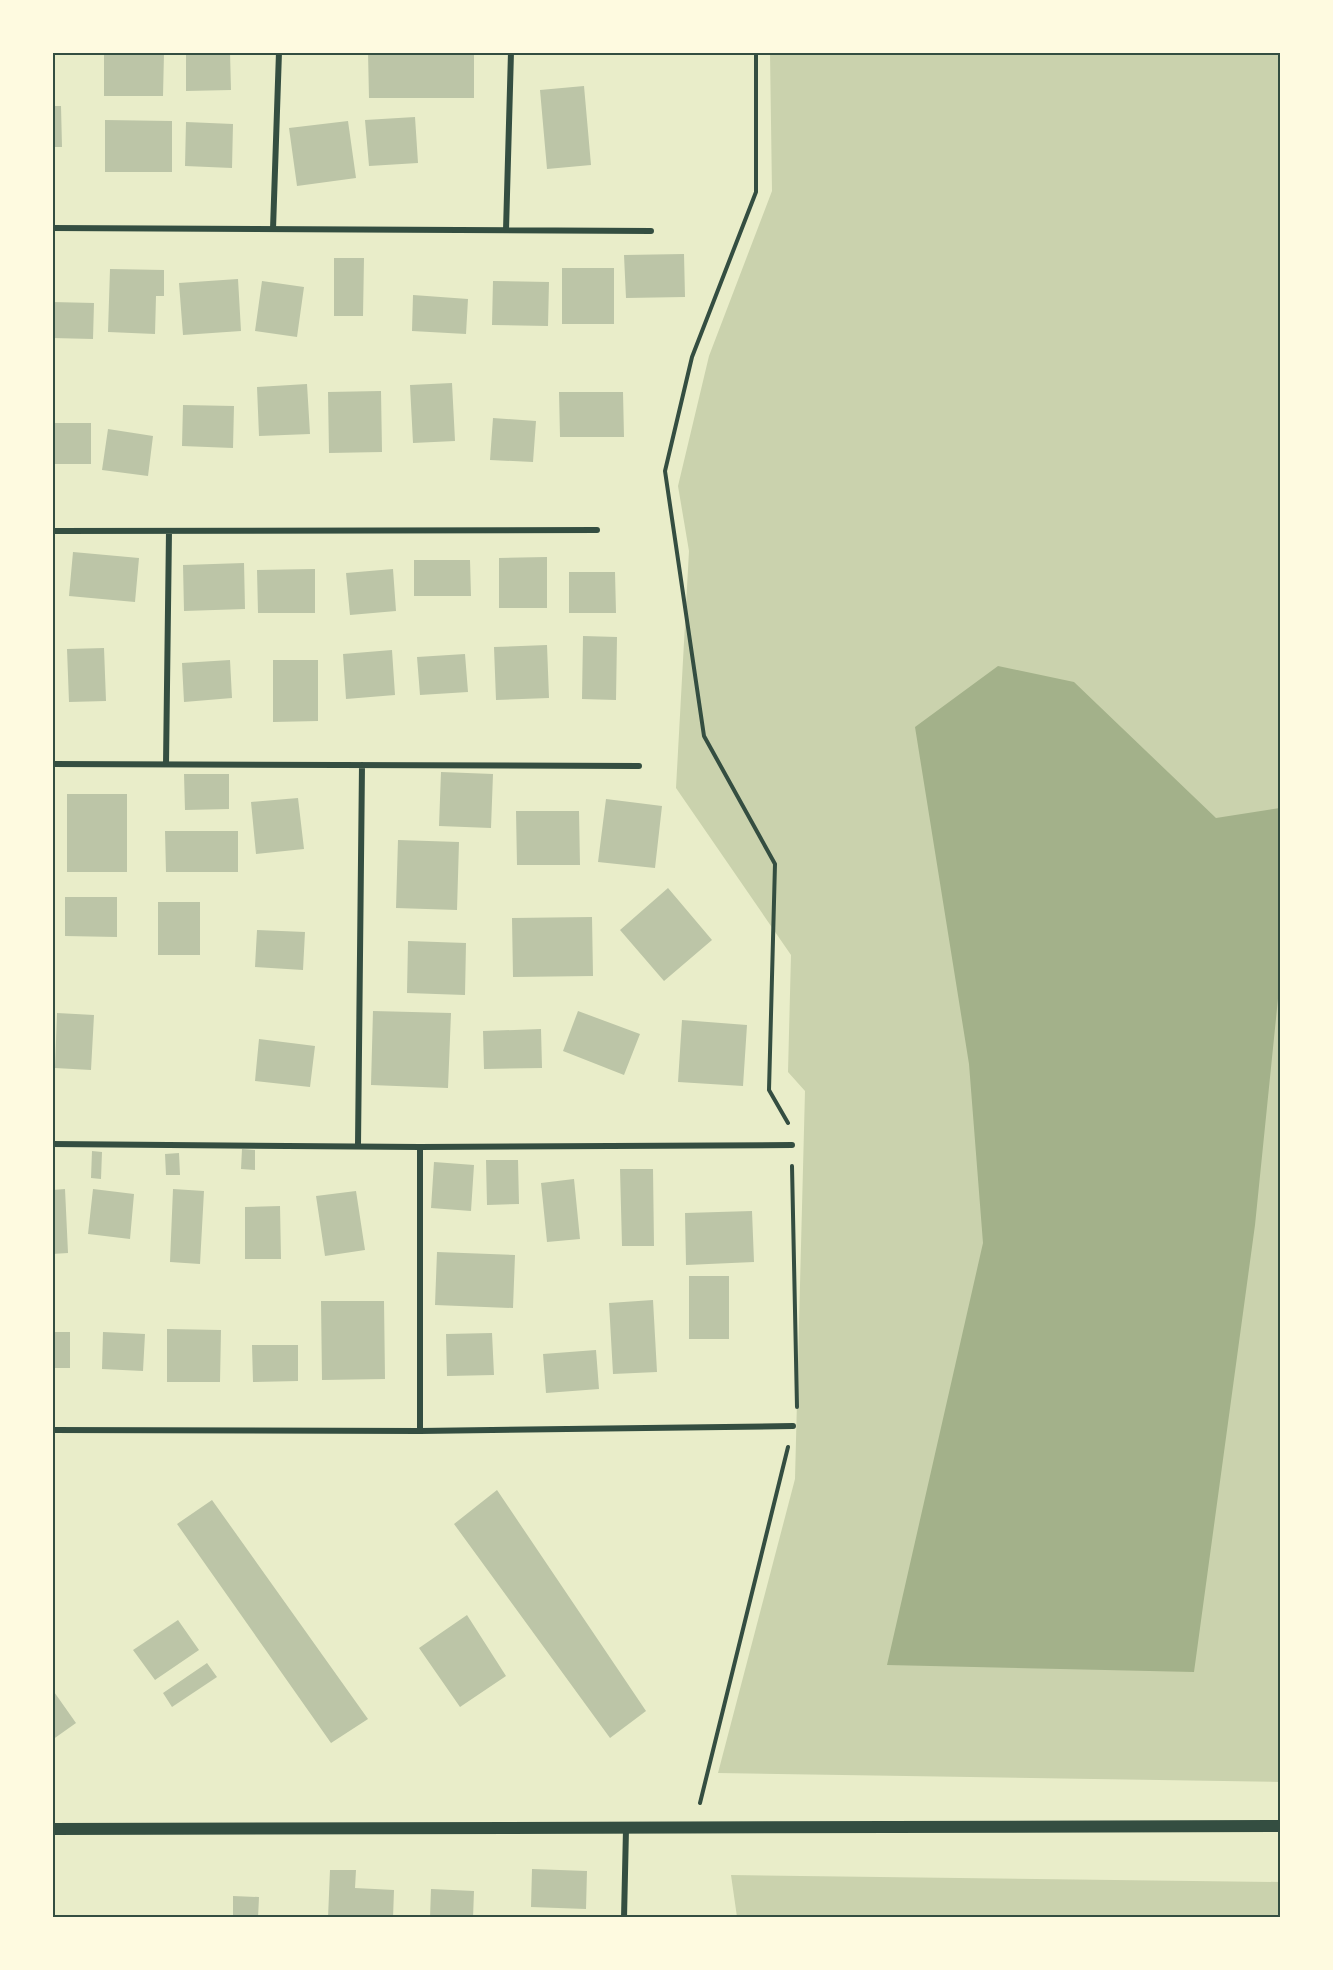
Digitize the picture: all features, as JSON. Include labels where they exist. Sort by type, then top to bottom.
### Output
[{"type":"main road","points":[[52,1829],[1281,1826]]},
{"type":"street","points":[[273,229],[279,52]]},
{"type":"street","points":[[506,230],[511,52]]},
{"type":"street","points":[[52,228],[651,231]]},
{"type":"street","points":[[52,531],[597,530]]},
{"type":"street","points":[[166,764],[169,531]]},
{"type":"street","points":[[52,764],[639,766]]},
{"type":"street","points":[[358,1146],[362,765]]},
{"type":"street","points":[[52,1144],[420,1147],[792,1145]]},
{"type":"street","points":[[420,1147],[420,1431]]},
{"type":"street","points":[[52,1430],[420,1431],[793,1426]]},
{"type":"street","points":[[624,1917],[626,1829]]},
{"type":"path","points":[[693,1828],[797,1410],[791,1128],[769,1090],[775,864],[704,736],[665,471],[692,357],[756,192],[756,52]]},
{"type":"shaded area","points":[[770,53],[1280,53],[1280,1782],[718,1773],[795,1479],[805,1091],[788,1072],[791,955],[676,788],[689,551],[678,486],[709,356],[772,191]]},
{"type":"shaded area","points":[[998,666],[1074,682],[1216,818],[1280,808],[1280,979],[1255,1225],[1194,1672],[887,1665],[983,1243],[969,1064],[915,727]]},
{"type":"shaded area","points":[[731,1875],[1280,1882],[1280,1917],[737,1917]]},
{"type":"building","points":[[104,52],[164,53],[163,96],[104,96]]},
{"type":"building","points":[[230,52],[231,90],[186,91],[186,53]]},
{"type":"building","points":[[368,52],[474,52],[474,98],[369,98]]},
{"type":"building","points":[[584,86],[591,165],[547,169],[540,90]]},
{"type":"building","points":[[52,106],[61,106],[62,147],[52,147]]},
{"type":"building","points":[[415,117],[418,163],[369,166],[365,120]]},
{"type":"building","points":[[105,120],[172,121],[172,172],[105,172]]},
{"type":"building","points":[[348,121],[356,178],[297,186],[289,128]]},
{"type":"building","points":[[186,122],[233,124],[232,168],[185,166]]},
{"type":"building","points":[[684,254],[685,297],[626,298],[624,255]]},
{"type":"building","points":[[334,258],[364,258],[363,316],[334,316]]},
{"type":"building","points":[[562,268],[614,268],[614,324],[562,324]]},
{"type":"building","points":[[110,269],[164,270],[164,296],[156,296],[155,334],[108,332]]},
{"type":"building","points":[[238,279],[241,331],[183,335],[179,283]]},
{"type":"building","points":[[262,281],[304,287],[297,337],[255,331]]},
{"type":"building","points":[[493,281],[549,282],[548,326],[492,325]]},
{"type":"building","points":[[413,295],[468,299],[466,334],[412,331]]},
{"type":"building","points":[[52,302],[94,303],[93,339],[52,338]]},
{"type":"building","points":[[452,383],[455,441],[413,443],[410,385]]},
{"type":"building","points":[[307,384],[310,434],[259,436],[257,387]]},
{"type":"building","points":[[381,391],[382,452],[329,453],[328,392]]},
{"type":"building","points":[[559,392],[623,392],[624,437],[560,437]]},
{"type":"building","points":[[183,405],[234,406],[233,448],[182,446]]},
{"type":"building","points":[[493,418],[536,421],[533,462],[490,460]]},
{"type":"building","points":[[52,423],[91,423],[91,464],[52,464]]},
{"type":"building","points":[[108,429],[153,436],[148,476],[102,470]]},
{"type":"building","points":[[73,552],[139,558],[135,602],[69,596]]},
{"type":"building","points":[[547,557],[547,608],[499,608],[499,558]]},
{"type":"building","points":[[414,560],[470,560],[471,596],[414,596]]},
{"type":"building","points":[[244,563],[245,609],[184,611],[183,565]]},
{"type":"building","points":[[315,569],[315,613],[258,613],[257,570]]},
{"type":"building","points":[[393,569],[396,611],[350,615],[346,573]]},
{"type":"building","points":[[569,572],[615,572],[616,613],[569,613]]},
{"type":"building","points":[[583,636],[617,637],[616,700],[582,699]]},
{"type":"building","points":[[547,645],[549,698],[496,700],[494,647]]},
{"type":"building","points":[[104,648],[106,701],[69,702],[67,649]]},
{"type":"building","points":[[392,650],[395,695],[346,699],[343,654]]},
{"type":"building","points":[[465,654],[468,692],[420,695],[417,657]]},
{"type":"building","points":[[230,660],[232,698],[184,702],[182,663]]},
{"type":"building","points":[[273,660],[318,660],[318,721],[273,722]]},
{"type":"building","points":[[441,772],[493,774],[491,828],[439,826]]},
{"type":"building","points":[[184,774],[229,774],[229,809],[185,810]]},
{"type":"building","points":[[67,794],[127,794],[127,872],[67,872]]},
{"type":"building","points":[[298,798],[304,849],[256,854],[251,802]]},
{"type":"building","points":[[606,799],[662,806],[655,868],[598,862]]},
{"type":"building","points":[[516,811],[579,811],[580,865],[517,865]]},
{"type":"building","points":[[165,831],[238,831],[238,872],[166,872]]},
{"type":"building","points":[[398,840],[459,842],[457,910],[396,908]]},
{"type":"building","points":[[668,888],[712,940],[664,981],[620,930]]},
{"type":"building","points":[[65,897],[117,897],[117,937],[65,936]]},
{"type":"building","points":[[158,902],[200,902],[200,955],[158,955]]},
{"type":"building","points":[[592,917],[593,976],[513,977],[512,918]]},
{"type":"building","points":[[257,930],[305,932],[303,970],[255,967]]},
{"type":"building","points":[[408,941],[466,943],[465,995],[407,993]]},
{"type":"building","points":[[373,1011],[451,1013],[448,1088],[371,1085]]},
{"type":"building","points":[[578,1011],[640,1034],[624,1075],[563,1051]]},
{"type":"building","points":[[57,1013],[94,1015],[91,1070],[55,1068]]},
{"type":"building","points":[[682,1020],[747,1025],[743,1086],[678,1082]]},
{"type":"building","points":[[541,1029],[542,1068],[484,1069],[483,1031]]},
{"type":"building","points":[[259,1039],[315,1046],[310,1087],[255,1081]]},
{"type":"building","points":[[242,1149],[255,1150],[255,1170],[241,1169]]},
{"type":"building","points":[[92,1151],[102,1152],[101,1179],[91,1178]]},
{"type":"building","points":[[179,1153],[180,1175],[166,1175],[165,1154]]},
{"type":"building","points":[[486,1160],[518,1160],[519,1204],[487,1205]]},
{"type":"building","points":[[434,1162],[474,1165],[471,1211],[431,1208]]},
{"type":"building","points":[[620,1169],[653,1169],[654,1246],[622,1246]]},
{"type":"building","points":[[574,1179],[580,1239],[547,1242],[541,1183]]},
{"type":"building","points":[[65,1189],[68,1253],[52,1254],[52,1190]]},
{"type":"building","points":[[93,1189],[134,1194],[130,1239],[88,1234]]},
{"type":"building","points":[[173,1189],[204,1191],[200,1264],[170,1262]]},
{"type":"building","points":[[356,1191],[365,1250],[325,1256],[316,1196]]},
{"type":"building","points":[[280,1206],[281,1259],[245,1259],[245,1207]]},
{"type":"building","points":[[752,1211],[754,1262],[686,1265],[685,1213]]},
{"type":"building","points":[[437,1252],[515,1255],[513,1308],[435,1305]]},
{"type":"building","points":[[689,1276],[729,1276],[729,1339],[689,1339]]},
{"type":"building","points":[[653,1300],[657,1372],[613,1374],[609,1303]]},
{"type":"building","points":[[321,1301],[384,1301],[385,1379],[322,1380]]},
{"type":"building","points":[[167,1329],[221,1330],[220,1382],[167,1382]]},
{"type":"building","points":[[52,1332],[70,1332],[70,1368],[52,1368]]},
{"type":"building","points":[[103,1332],[145,1334],[143,1371],[102,1369]]},
{"type":"building","points":[[492,1333],[494,1375],[447,1376],[446,1334]]},
{"type":"building","points":[[252,1345],[298,1345],[298,1381],[253,1382]]},
{"type":"building","points":[[596,1350],[599,1389],[546,1393],[543,1354]]},
{"type":"building","points":[[497,1490],[646,1711],[610,1738],[454,1524]]},
{"type":"building","points":[[212,1500],[368,1719],[331,1743],[177,1524]]},
{"type":"building","points":[[467,1615],[506,1676],[460,1707],[419,1648]]},
{"type":"building","points":[[178,1620],[199,1650],[155,1680],[133,1650]]},
{"type":"building","points":[[207,1663],[217,1677],[172,1707],[163,1693]]},
{"type":"building","points":[[52,1689],[76,1723],[52,1740]]},
{"type":"building","points":[[532,1869],[587,1871],[586,1909],[531,1907]]},
{"type":"building","points":[[330,1870],[356,1870],[355,1888],[394,1890],[393,1918],[328,1918]]},
{"type":"building","points":[[431,1889],[474,1891],[473,1918],[430,1918]]},
{"type":"building","points":[[233,1896],[259,1897],[258,1918],[233,1918]]}]
